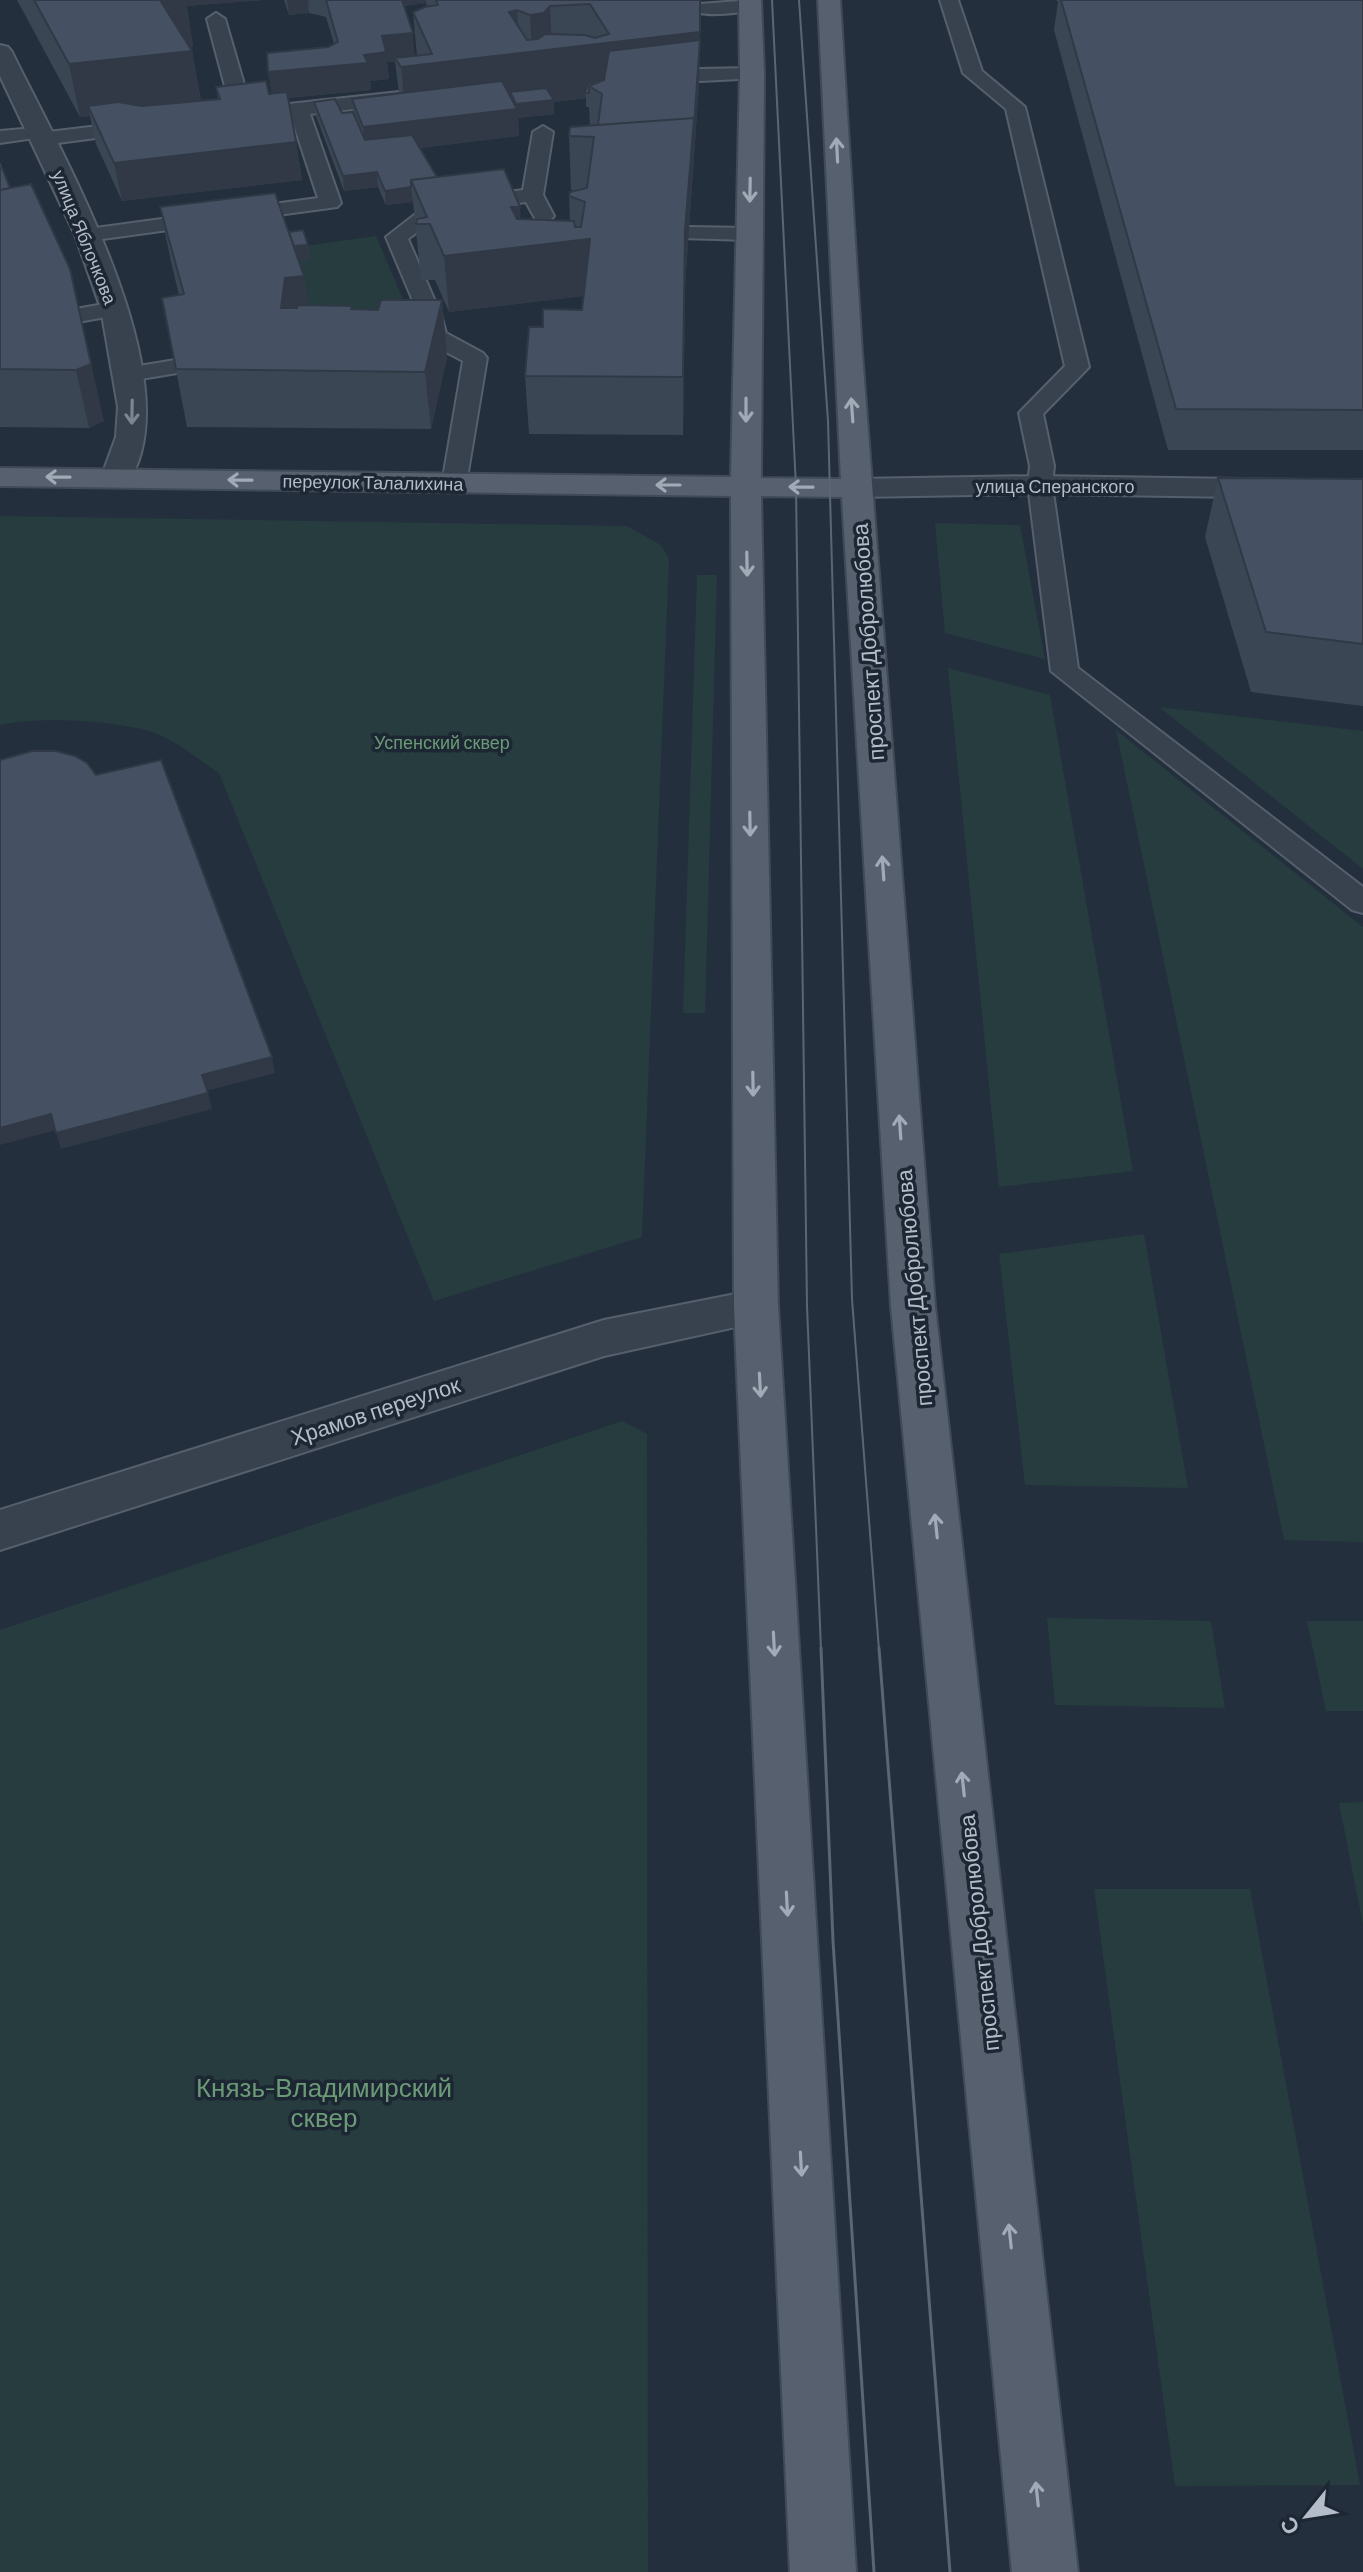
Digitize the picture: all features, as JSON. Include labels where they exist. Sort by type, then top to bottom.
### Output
[{"type":"main road","name":"проспект Добролюбова","points":[[829,0],[857,488],[913,1306],[1045,2572]]},
{"type":"main road","points":[[750,3],[752,74],[746,486],[756,1307],[823,2572]]},
{"type":"main road","name":"переулок Талалихина","points":[[0,477],[746,486]]},
{"type":"main road","name":"улица Сперанского","points":[[746,486],[857,488]]},
{"type":"street","name":"улица Яблочкова","points":[[0,52],[88,235],[115,309],[133,407],[131,437],[116,478]]},
{"type":"street","name":"улица Сперанского","points":[[857,488],[1040,485],[1363,490]]},
{"type":"street","name":"Храмов переулок","points":[[0,1530],[604,1338],[756,1307]]},
{"type":"lane","points":[[949,0],[973,73],[1015,107],[1077,367],[1031,413],[1042,466],[1040,485],[1065,671],[1363,903]]},
{"type":"lane","points":[[700,9],[750,3]]},
{"type":"lane","points":[[216,19],[235,116],[403,97]]},
{"type":"lane","points":[[700,75],[752,74]]},
{"type":"lane","points":[[88,235],[330,203],[299,109]]},
{"type":"lane","points":[[0,137],[166,125]]},
{"type":"lane","points":[[543,132],[533,195],[549,230],[563,230]]},
{"type":"lane","points":[[435,337],[430,315],[397,237],[438,206],[533,195]]},
{"type":"lane","points":[[689,233],[749,234]]},
{"type":"lane","points":[[78,315],[115,309]]},
{"type":"lane","points":[[383,340],[435,337],[475,358],[454,484]]},
{"type":"lane","points":[[129,374],[175,367]]},
{"type":"green space","points":[[376,236],[411,318],[312,332],[288,262],[305,246]]},
{"type":"green space","name":"Успенский сквер","points":[[0,516],[627,526],[661,545],[669,558],[642,1237],[434,1301],[219,773],[155,733],[121,725],[56,720],[0,725]]},
{"type":"green space","points":[[935,523],[1020,525],[1045,659],[945,633]]},
{"type":"green space","points":[[697,575],[717,575],[705,1013],[683,1013]]},
{"type":"green space","points":[[948,668],[1050,695],[1133,1171],[999,1187]]},
{"type":"green space","points":[[1159,707],[1363,731],[1363,869]]},
{"type":"green space","points":[[1116,730],[1363,927],[1363,1542],[1284,1540]]},
{"type":"green space","points":[[1144,1234],[1188,1488],[1025,1485],[999,1254]]},
{"type":"green space","name":"Князь-Владимирский сквер","points":[[622,1421],[647,1434],[648,2572],[0,2572],[0,1630]]},
{"type":"green space","points":[[1047,1618],[1211,1621],[1225,1708],[1055,1705]]},
{"type":"green space","points":[[1307,1621],[1363,1621],[1363,1711],[1326,1711]]},
{"type":"green space","points":[[1363,1802],[1363,1925],[1339,1803]]},
{"type":"green space","points":[[1094,1889],[1250,1889],[1360,2485],[1175,2486]]},
{"type":"building","points":[[34,0],[160,0],[192,51],[69,64]]},
{"type":"building","points":[[326,0],[402,0],[413,33],[382,36],[386,52],[364,55],[368,63],[268,72],[267,53],[328,47],[338,42]]},
{"type":"building","points":[[436,0],[700,0],[700,32],[401,67],[395,58],[432,54],[413,12],[438,5]],"holes":[[[590,4],[609,34],[595,38],[545,34],[538,39],[527,40],[509,12],[517,10],[530,15],[544,13],[550,6]]]},
{"type":"building","points":[[1061,0],[1363,0],[1363,410],[1176,409]]},
{"type":"building","points":[[700,40],[694,125],[694,118],[598,125],[602,94],[589,86],[604,80],[609,51]]},
{"type":"building","points":[[266,81],[269,94],[287,92],[296,142],[114,163],[88,106],[118,102],[142,106],[220,99],[216,87]]},
{"type":"building","points":[[502,81],[517,109],[363,127],[352,99]]},
{"type":"building","points":[[599,82],[589,86],[589,93],[585,93],[588,83]]},
{"type":"building","points":[[546,88],[554,100],[516,104],[510,92]]},
{"type":"building","points":[[335,99],[342,113],[353,112],[365,140],[412,135],[437,177],[411,180],[411,187],[385,191],[377,172],[343,176],[314,102]]},
{"type":"building","points":[[694,118],[685,230],[683,377],[525,376],[529,327],[543,327],[543,309],[582,310],[590,239],[444,256],[430,224],[416,224],[417,219],[427,217],[411,180],[504,169],[520,207],[511,207],[517,219],[574,221],[575,227],[581,227],[585,202],[569,196],[570,192],[587,188],[594,137],[569,136],[570,127]]},
{"type":"building","points":[[2,168],[10,188],[0,190]]},
{"type":"building","points":[[31,184],[70,269],[91,364],[76,370],[0,369],[0,190]]},
{"type":"building","points":[[275,193],[304,276],[285,278],[281,308],[297,308],[298,305],[352,306],[351,309],[378,310],[381,300],[442,300],[425,372],[176,369],[162,298],[184,294],[160,207]]},
{"type":"building","points":[[303,230],[308,245],[294,246],[289,232]]},
{"type":"building","points":[[1218,478],[1363,479],[1363,644],[1266,632]]},
{"type":"building","points":[[32,751],[56,751],[75,756],[87,763],[96,775],[161,760],[272,1057],[202,1075],[208,1093],[56,1133],[51,1114],[0,1128],[0,760]]},
{"type":"tram line","points":[[772,0],[796,487],[807,1306],[821,1650]]},
{"type":"tram line","points":[[799,0],[828,421],[852,1299],[879,1650]]},
{"type":"tram line","points":[[821,1648],[833,1941],[874,2572]]},
{"type":"tram line","points":[[879,1648],[950,2572]]}]
